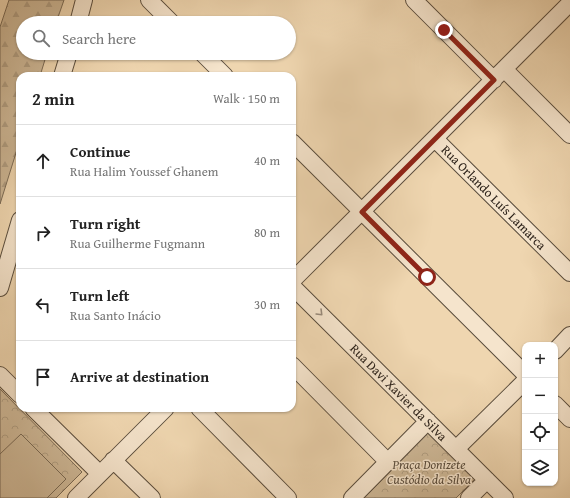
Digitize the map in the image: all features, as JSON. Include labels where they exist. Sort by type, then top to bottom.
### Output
[{"type":"street","points":[[80,16],[84,0]]},
{"type":"street","points":[[149,0],[165,16]]},
{"type":"street","points":[[414,0],[570,135]]},
{"type":"street","points":[[296,277],[570,3]]},
{"type":"street","points":[[63,72],[67,60]]},
{"type":"street","points":[[209,60],[222,72]]},
{"type":"street","name":"Rua Orlando Luís Lamarca","points":[[435,139],[570,273]]},
{"type":"street","points":[[296,146],[522,371]]},
{"type":"street","points":[[0,288],[16,236]]},
{"type":"street","name":"Rua Davi Xavier da Silva","points":[[296,290],[505,498]]},
{"type":"street","points":[[558,348],[570,336]]},
{"type":"street","points":[[296,369],[388,462]]},
{"type":"street","points":[[0,375],[16,391]]},
{"type":"street","points":[[456,449],[522,384]]},
{"type":"street","points":[[558,407],[570,419]]},
{"type":"street","points":[[37,412],[100,474]]},
{"type":"street","points":[[76,498],[162,412]]},
{"type":"street","points":[[203,412],[288,498]]},
{"type":"street","points":[[352,498],[428,421]]},
{"type":"street","points":[[113,460],[152,498]]},
{"type":"street","points":[[469,498],[487,480]]},
{"type":"green space","points":[[9,0],[64,0],[58,16],[16,16],[16,60],[45,60],[41,72],[16,72],[16,153],[0,204],[0,27]]},
{"type":"green space","points":[[0,389],[16,405],[16,412],[23,412],[82,472],[56,498],[0,498]]},
{"type":"green space","name":"Praça Donizete Custódio da Silva","points":[[428,433],[475,479],[456,498],[364,498]]},
{"type":"green space","points":[[21,434],[66,479],[47,498],[0,498],[0,454]]},
{"type":"route","points":[[427,277],[362,212],[494,80],[444,30]]}]
